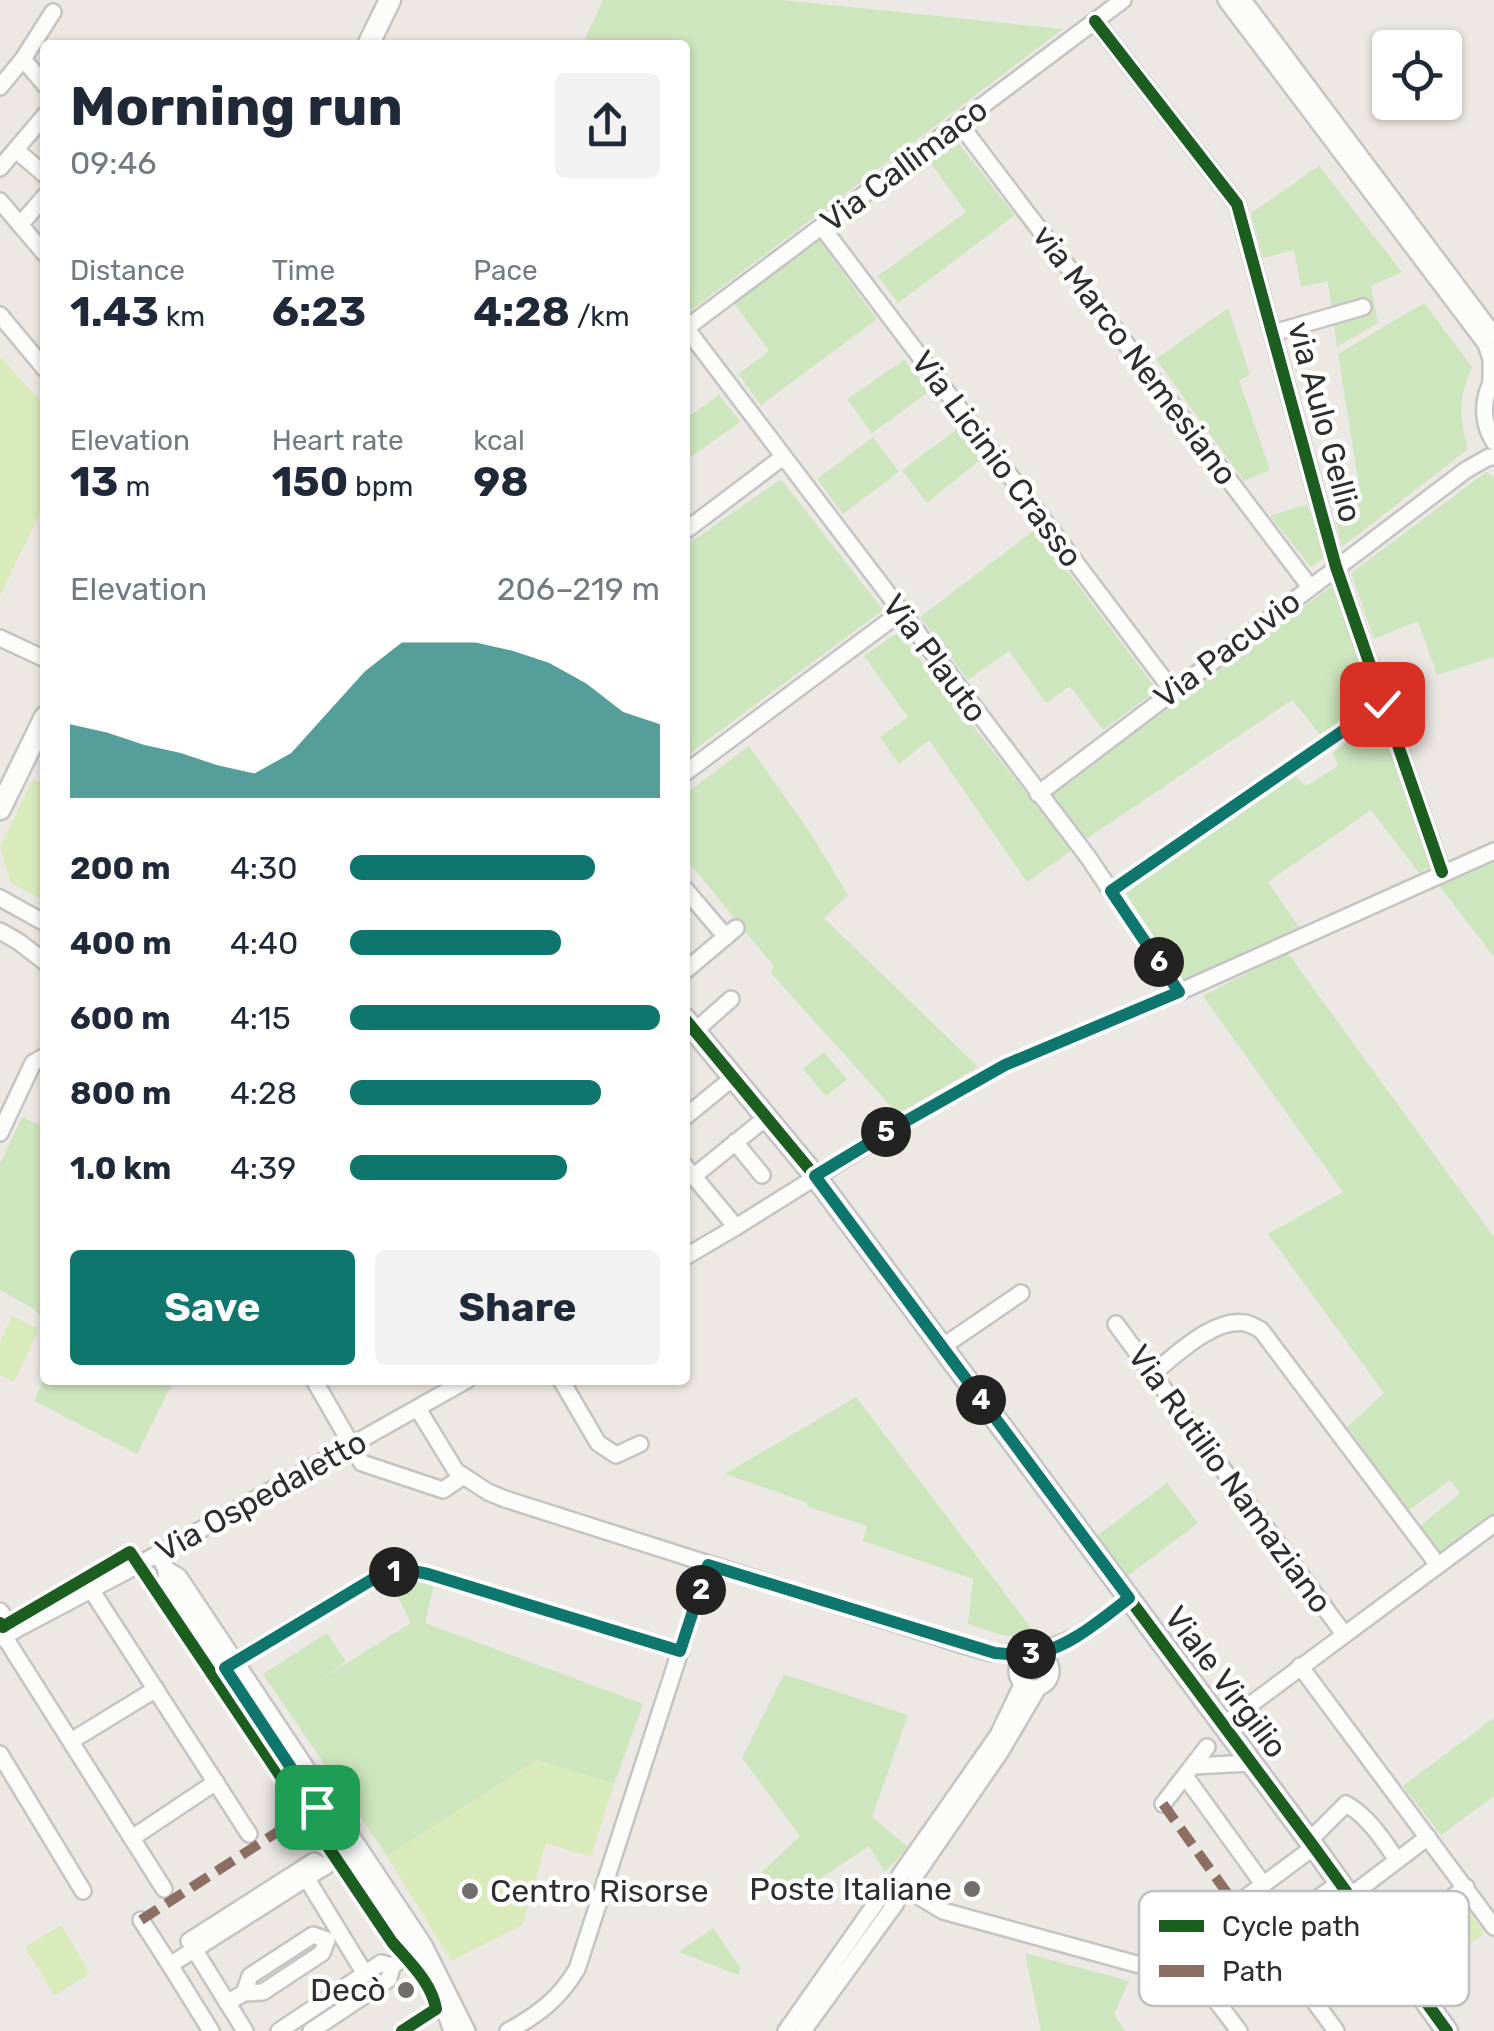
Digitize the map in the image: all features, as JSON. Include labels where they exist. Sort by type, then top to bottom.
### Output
[{"type":"street","points":[[370,40],[390,0]]},
{"type":"street","name":"Via Callimaco","points":[[690,326],[1123,0]]},
{"type":"street","points":[[1226,0],[1486,344],[1492,379]]},
{"type":"street","points":[[1244,0],[1494,334]]},
{"type":"street","points":[[0,86],[53,12]]},
{"type":"street","name":"via Aulo Gellio","points":[[1096,20],[1237,204],[1336,567],[1442,872]]},
{"type":"street","points":[[23,59],[40,79]]},
{"type":"street","points":[[0,168],[40,122]]},
{"type":"street","name":"via Marco Nemesiano","points":[[960,122],[1310,587]]},
{"type":"street","points":[[16,150],[40,171]]},
{"type":"street","points":[[0,201],[40,248]]},
{"type":"street","points":[[20,225],[40,202]]},
{"type":"street","name":"Via Licinio Crasso","points":[[822,227],[1172,690]]},
{"type":"street","points":[[1273,333],[1363,307]]},
{"type":"street","points":[[0,316],[40,363]]},
{"type":"street","name":"Via Plauto","points":[[690,334],[1111,891],[1179,992]]},
{"type":"street","name":"Via Pacuvio","points":[[1466,470],[1486,446],[1485,398],[1492,379]]},
{"type":"street","points":[[1484,415],[1494,442]]},
{"type":"street","points":[[690,527],[783,457]]},
{"type":"street","name":"Via Pacuvio","points":[[1038,794],[1466,470],[1494,457]]},
{"type":"street","points":[[690,768],[900,612]]},
{"type":"street","points":[[0,638],[40,657]]},
{"type":"street","points":[[1111,891],[1382,704]]},
{"type":"street","points":[[0,809],[40,727]]},
{"type":"street","points":[[690,1253],[930,1106],[1005,1065],[1494,851]]},
{"type":"street","points":[[690,894],[731,932],[691,965]]},
{"type":"street","points":[[0,898],[40,920]]},
{"type":"street","points":[[0,931],[40,958]]},
{"type":"street","points":[[690,1028],[731,999]]},
{"type":"street","name":"Viale Virgilio","points":[[690,1028],[815,1176],[1344,1890]]},
{"type":"street","points":[[0,1133],[33,1063],[40,1059]]},
{"type":"street","points":[[691,1112],[734,1077]]},
{"type":"street","points":[[690,1170],[767,1117]]},
{"type":"street","points":[[735,1142],[762,1174]]},
{"type":"street","points":[[690,1172],[736,1227]]},
{"type":"street","points":[[942,1347],[1022,1293]]},
{"type":"street","points":[[1152,1374],[1208,1332],[1226,1324],[1245,1323],[1260,1330],[1438,1565]]},
{"type":"street","name":"Via Rutilio Namaziano","points":[[1116,1324],[1344,1634]]},
{"type":"street","points":[[317,1385],[362,1462],[443,1490],[462,1477]]},
{"type":"street","name":"Via Ospedaletto","points":[[6,1635],[92,1591],[162,1562],[350,1444],[459,1385]]},
{"type":"street","points":[[564,1385],[606,1451],[616,1456],[640,1444]]},
{"type":"street","points":[[418,1409],[462,1477],[505,1499],[992,1653],[1046,1658],[1052,1673]]},
{"type":"street","points":[[1224,1725],[1494,1524]]},
{"type":"street","points":[[162,1562],[168,1584],[230,1664],[468,2031]]},
{"type":"street","points":[[508,2031],[552,2003],[577,1968],[708,1565]]},
{"type":"street","points":[[230,1664],[378,1576],[408,1570],[680,1651]]},
{"type":"street","points":[[92,1591],[250,1834]]},
{"type":"street","points":[[803,2031],[893,1896],[892,1880],[907,1875],[1001,1751],[1026,1681],[1020,1661],[1078,1636],[1129,1598]]},
{"type":"street","points":[[0,1611],[6,1635],[164,1889]]},
{"type":"street","points":[[992,1653],[1026,1681],[1047,1682],[1078,1636]]},
{"type":"street","points":[[1300,1666],[1469,1891]]},
{"type":"street","points":[[71,1742],[156,1689]]},
{"type":"street","points":[[1164,1804],[1207,1748]]},
{"type":"street","points":[[0,1754],[83,1890]]},
{"type":"street","points":[[1189,1771],[1251,1763]]},
{"type":"street","points":[[1189,1771],[1264,1884]]},
{"type":"street","points":[[132,1838],[216,1782]]},
{"type":"street","points":[[1255,1891],[1312,1844],[1346,1804],[1378,1832],[1397,1860]]},
{"type":"street","points":[[1344,1890],[1428,1837]]},
{"type":"street","points":[[170,1965],[352,1849]]},
{"type":"street","points":[[244,2031],[189,1941],[314,1861],[325,1867]]},
{"type":"street","points":[[786,2031],[878,1900],[893,1896],[910,1905],[920,1896],[920,1883],[907,1875]]},
{"type":"street","points":[[307,1879],[334,1936],[366,1974]]},
{"type":"street","points":[[1461,1891],[1466,1887]]},
{"type":"street","points":[[1469,1891],[1494,1926]]},
{"type":"street","points":[[920,1896],[943,1911],[1139,1965]]},
{"type":"street","points":[[141,1920],[211,2031]]},
{"type":"street","points":[[227,2003],[244,1993],[263,1992],[322,1953],[334,1936]]},
{"type":"street","points":[[311,2031],[389,1979],[392,1966],[418,1949]]},
{"type":"street","points":[[418,1949],[452,2031]]},
{"type":"street","points":[[278,2031],[381,1963],[392,1966]]},
{"type":"street","points":[[1220,2006],[1238,2031]]},
{"type":"street","points":[[1318,2006],[1336,2031]]},
{"type":"street","name":"Viale Virgilio","points":[[1429,2006],[1447,2031]]},
{"type":"green space","points":[[603,0],[782,0],[1063,29],[690,311],[690,40],[584,40]]},
{"type":"green space","points":[[954,138],[1015,215],[898,303],[878,276],[966,212],[927,158]]},
{"type":"green space","points":[[1319,166],[1402,272],[1371,286],[1378,323],[1337,347],[1328,281],[1301,287],[1294,250],[1263,258],[1251,213]]},
{"type":"green space","points":[[819,240],[877,319],[761,405],[738,374],[769,351],[734,303]]},
{"type":"green space","points":[[1424,303],[1472,367],[1461,407],[1468,449],[1342,547],[1332,504],[1361,498],[1338,354]]},
{"type":"green space","points":[[1228,308],[1250,375],[1239,380],[1270,470],[1244,481],[1156,359]]},
{"type":"green space","points":[[0,357],[40,401],[40,512],[0,596]]},
{"type":"green space","points":[[904,360],[930,391],[872,433],[847,399]]},
{"type":"green space","points":[[719,395],[740,422],[690,457],[690,415]]},
{"type":"green space","points":[[960,427],[982,458],[927,503],[902,470]]},
{"type":"green space","points":[[873,437],[899,472],[843,514],[817,479]]},
{"type":"green space","points":[[1486,472],[1494,477],[1494,657],[1437,675],[1418,621],[1374,639],[1351,573]]},
{"type":"green space","points":[[781,479],[883,610],[690,753],[690,543]]},
{"type":"green space","points":[[1307,504],[1325,557],[1311,567],[1270,516]]},
{"type":"green space","points":[[1036,529],[1157,690],[1103,730],[1070,686],[1046,703],[1009,651],[968,680],[920,617]]},
{"type":"green space","points":[[1336,583],[1373,701],[1322,737],[1292,700],[1083,841],[1050,796]]},
{"type":"green space","points":[[898,632],[1072,850],[1027,882],[929,740],[899,764],[880,737],[908,717],[864,656]]},
{"type":"green space","points":[[1380,718],[1430,867],[1419,873],[1371,810],[1268,882],[1301,930],[1183,982],[1126,893],[1295,776],[1306,786],[1338,766],[1333,753]]},
{"type":"green space","points":[[749,746],[848,895],[824,918],[978,1067],[898,1114],[771,973],[773,965],[690,864],[690,790]]},
{"type":"green space","points":[[33,779],[40,782],[40,898],[11,883],[0,847]]},
{"type":"green space","points":[[1494,860],[1494,957],[1438,884]]},
{"type":"green space","points":[[1287,952],[1494,1237],[1494,1517],[1442,1555],[1420,1526],[1460,1493],[1450,1480],[1408,1511],[1347,1427],[1384,1393],[1268,1234],[1343,1192],[1203,996]]},
{"type":"green space","points":[[824,1052],[847,1079],[826,1096],[803,1069]]},
{"type":"green space","points":[[22,1117],[40,1126],[40,1317],[34,1309],[0,1290],[0,1164]]},
{"type":"green space","points":[[12,1316],[39,1329],[14,1382],[0,1375],[0,1342]]},
{"type":"green space","points":[[41,1385],[172,1385],[137,1454],[34,1401]]},
{"type":"green space","points":[[856,1397],[1035,1633],[1010,1636],[968,1624],[973,1579],[863,1541],[867,1526],[725,1474]]},
{"type":"green space","points":[[1167,1483],[1198,1523],[1125,1578],[1094,1538]]},
{"type":"green space","points":[[412,1578],[434,1584],[425,1623],[643,1704],[614,1784],[537,1760],[387,1856],[263,1674],[327,1633],[346,1662],[315,1683],[411,1623],[391,1583]]},
{"type":"green space","points":[[784,1674],[908,1715],[872,1817],[908,1847],[885,1872],[869,1846],[781,1905],[762,1872],[800,1836],[742,1758]]},
{"type":"green space","points":[[1494,1718],[1494,1796],[1441,1835],[1403,1786]]},
{"type":"green space","name":"Centro Risorse","points":[[537,1760],[614,1784],[591,1857],[546,1843],[522,1925],[451,1961],[387,1856]]},
{"type":"green space","points":[[1469,1912],[1485,1933],[1469,1945]]},
{"type":"green space","points":[[61,1925],[90,1974],[54,1995],[25,1947]]},
{"type":"green space","points":[[713,1928],[741,1969],[738,1975],[679,1952]]},
{"type":"green space","points":[[1025,1953],[1129,1981],[1114,2014],[1125,2031],[1041,2031]]},
{"type":"marked path","points":[[1163,1804],[1226,1891]]},
{"type":"marked path","points":[[141,1920],[313,1809]]},
{"type":"cycle path","points":[[1095,21],[1237,204],[1336,567],[1442,872]]},
{"type":"cycle path","points":[[690,1025],[815,1176],[1346,1891]]},
{"type":"cycle path","points":[[0,1623],[3,1627],[130,1552],[392,1942],[430,1990],[436,2009],[402,2031]]},
{"type":"cycle path","points":[[1429,2006],[1447,2031]]},
{"type":"place","name":"Poste Italiane","points":[[972,1889]]},
{"type":"place","name":"Centro Risorse","points":[[470,1891]]},
{"type":"place","name":"Decò","points":[[406,1990]]},
{"type":"route","points":[[317,1807],[225,1668],[378,1576],[392,1572],[428,1574],[680,1651],[708,1565],[995,1653],[1035,1654],[1058,1645],[1078,1636],[1129,1598],[815,1176],[1005,1065],[1179,992],[1111,891],[1382,704]]}]
